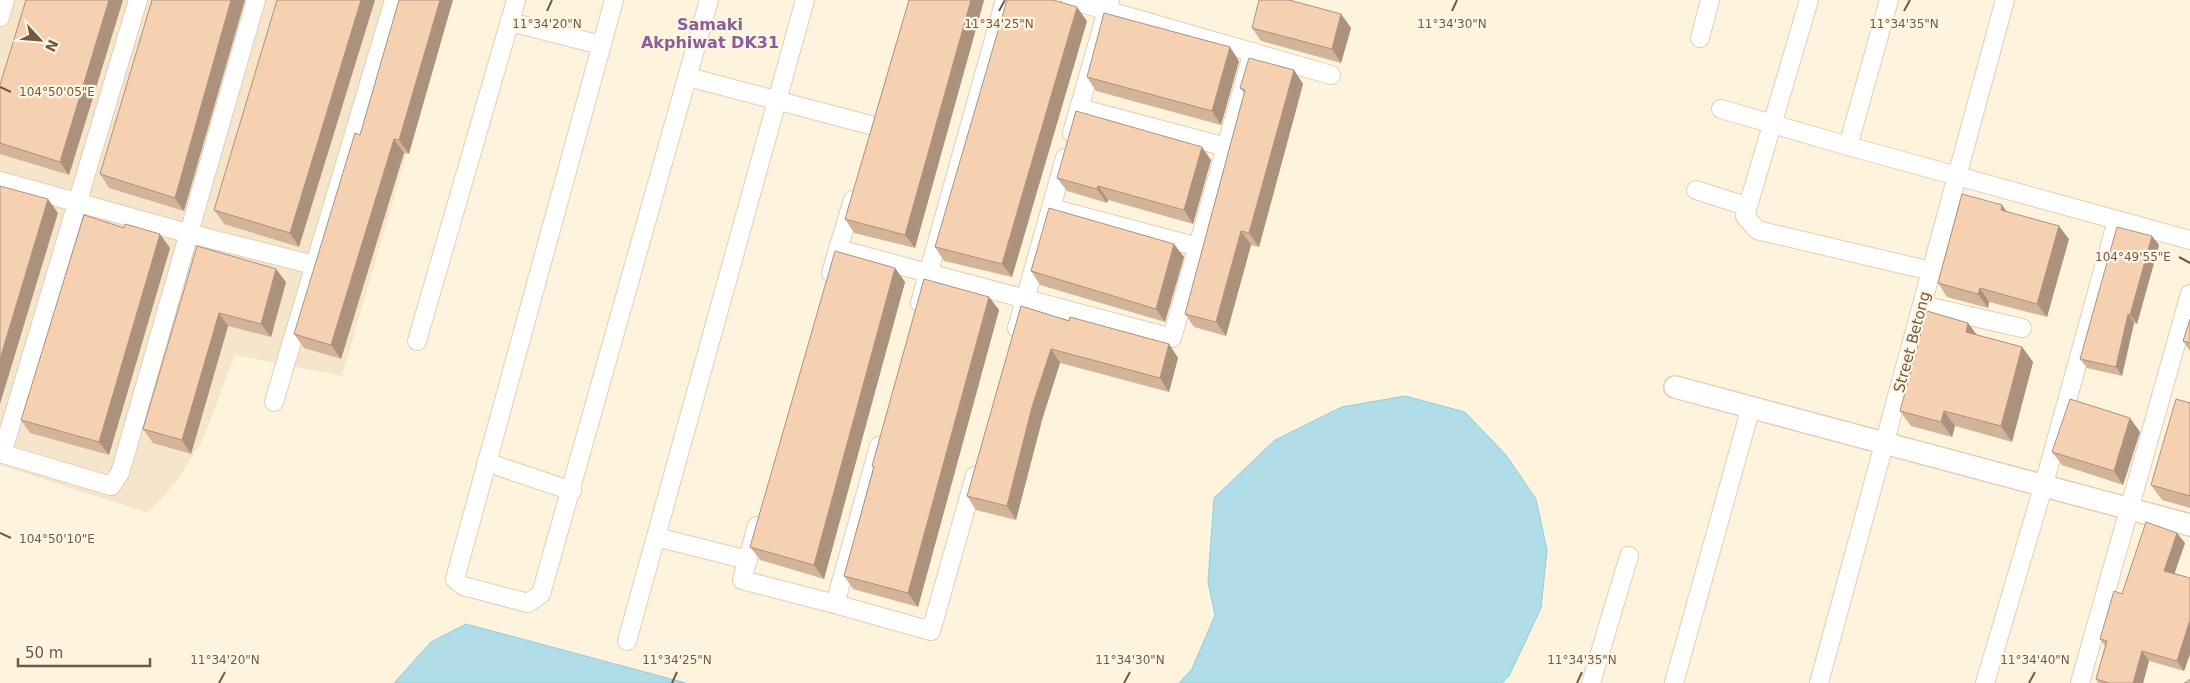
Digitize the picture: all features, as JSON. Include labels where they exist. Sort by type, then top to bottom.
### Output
[{"type":"street","points":[[0,17],[6,0]]},
{"type":"street","points":[[138,0],[1,453],[112,486],[120,473],[187,233],[256,0]]},
{"type":"street","points":[[274,402],[394,0]]},
{"type":"street","points":[[417,341],[516,0]]},
{"type":"street","points":[[614,0],[455,579],[463,586],[528,603],[542,594],[709,0]]},
{"type":"street","points":[[627,641],[805,0]]},
{"type":"street","points":[[915,320],[1006,0]]},
{"type":"street","points":[[1070,0],[1108,5],[1253,52],[1331,74]]},
{"type":"street","points":[[1700,38],[1710,0]]},
{"type":"street","points":[[1809,0],[1773,123],[1746,206],[1745,216],[1757,230],[1931,271]]},
{"type":"street","points":[[1848,146],[1889,0]]},
{"type":"street","name":"Street Betong","points":[[1819,683],[2004,0]]},
{"type":"street","points":[[1012,346],[1108,5]]},
{"type":"street","points":[[510,22],[601,45]]},
{"type":"street","points":[[838,249],[1172,338],[1253,52]]},
{"type":"street","points":[[688,77],[874,126]]},
{"type":"street","points":[[869,145],[879,108]]},
{"type":"street","points":[[1079,108],[1226,147]]},
{"type":"street","points":[[1721,109],[2190,240]]},
{"type":"street","points":[[0,181],[77,204],[314,265]]},
{"type":"street","points":[[827,286],[858,182]]},
{"type":"street","points":[[1696,190],[1746,206]]},
{"type":"street","points":[[1051,208],[1198,247]]},
{"type":"street","points":[[1985,683],[2044,484],[2117,220]]},
{"type":"street","points":[[2080,683],[2190,294]]},
{"type":"street","points":[[1922,305],[2022,328]]},
{"type":"street","points":[[1675,386],[1751,408],[2044,484],[2190,525]]},
{"type":"street","points":[[1674,683],[1751,408]]},
{"type":"street","points":[[834,604],[883,434]]},
{"type":"street","points":[[761,513],[742,580],[932,631],[980,460]]},
{"type":"street","points":[[486,462],[572,490]]},
{"type":"street","points":[[656,537],[748,560]]},
{"type":"street","points":[[1591,683],[1629,556]]},
{"type":"shaded area","points":[[0,0],[451,0],[342,376],[235,355],[203,439],[176,482],[148,513],[0,465]]},
{"type":"water","points":[[1405,396],[1465,412],[1506,455],[1536,499],[1547,550],[1541,608],[1509,676],[1502,683],[1179,683],[1192,669],[1215,615],[1208,582],[1214,498],[1275,440],[1342,407]]},
{"type":"water","points":[[466,624],[686,683],[394,683],[431,642]]},
{"type":"building","points":[[26,0],[109,0],[60,162],[0,143],[0,85]]},
{"type":"building","points":[[152,0],[231,0],[175,198],[100,174]]},
{"type":"building","points":[[277,0],[361,0],[290,233],[214,210]]},
{"type":"building","points":[[399,0],[440,0],[399,140],[394,139],[331,345],[294,334],[355,133],[360,135]]},
{"type":"building","points":[[909,0],[971,0],[905,235],[845,219]]},
{"type":"building","points":[[1007,0],[1053,0],[1077,7],[1002,264],[935,247]]},
{"type":"building","points":[[1259,0],[1289,0],[1341,14],[1332,49],[1252,28]]},
{"type":"building","points":[[1104,13],[1230,47],[1212,111],[1087,77]]},
{"type":"building","points":[[1249,58],[1294,70],[1249,233],[1241,231],[1216,322],[1185,314],[1245,90],[1240,88]]},
{"type":"building","points":[[1076,111],[1202,147],[1184,210],[1098,186],[1097,189],[1057,178]]},
{"type":"building","points":[[0,186],[48,199],[0,359]]},
{"type":"building","points":[[1962,194],[2002,205],[2001,210],[2059,226],[2037,304],[1980,288],[1978,294],[1938,283]]},
{"type":"building","points":[[1049,208],[1174,244],[1156,309],[1031,271]]},
{"type":"building","points":[[84,215],[124,228],[125,224],[160,234],[99,442],[21,420]]},
{"type":"building","points":[[2117,227],[2152,236],[2130,315],[2128,314],[2116,367],[2080,359]]},
{"type":"building","points":[[197,246],[276,269],[261,324],[219,313],[182,440],[143,429]]},
{"type":"building","points":[[835,251],[895,268],[814,565],[750,547]]},
{"type":"building","points":[[924,279],[989,297],[908,593],[844,576],[874,467],[872,466]]},
{"type":"building","points":[[1021,306],[1069,321],[1070,317],[1169,344],[1160,378],[1051,349],[1032,407],[1007,506],[967,496]]},
{"type":"building","points":[[1927,311],[1968,323],[1966,332],[2022,347],[2001,426],[1944,411],[1941,422],[1900,411]]},
{"type":"building","points":[[2190,319],[2190,343],[2183,341]]},
{"type":"building","points":[[2070,399],[2130,418],[2114,471],[2052,452]]},
{"type":"building","points":[[2176,399],[2190,403],[2190,496],[2151,485]]},
{"type":"building","points":[[2146,522],[2177,533],[2164,571],[2190,578],[2190,620],[2177,661],[2142,651],[2133,683],[2109,683],[2096,679],[2107,641],[2100,639],[2114,591],[2122,594]]},
{"type":"district","name":"Samaki Akphiwat DK31","points":[[710,33]]}]
